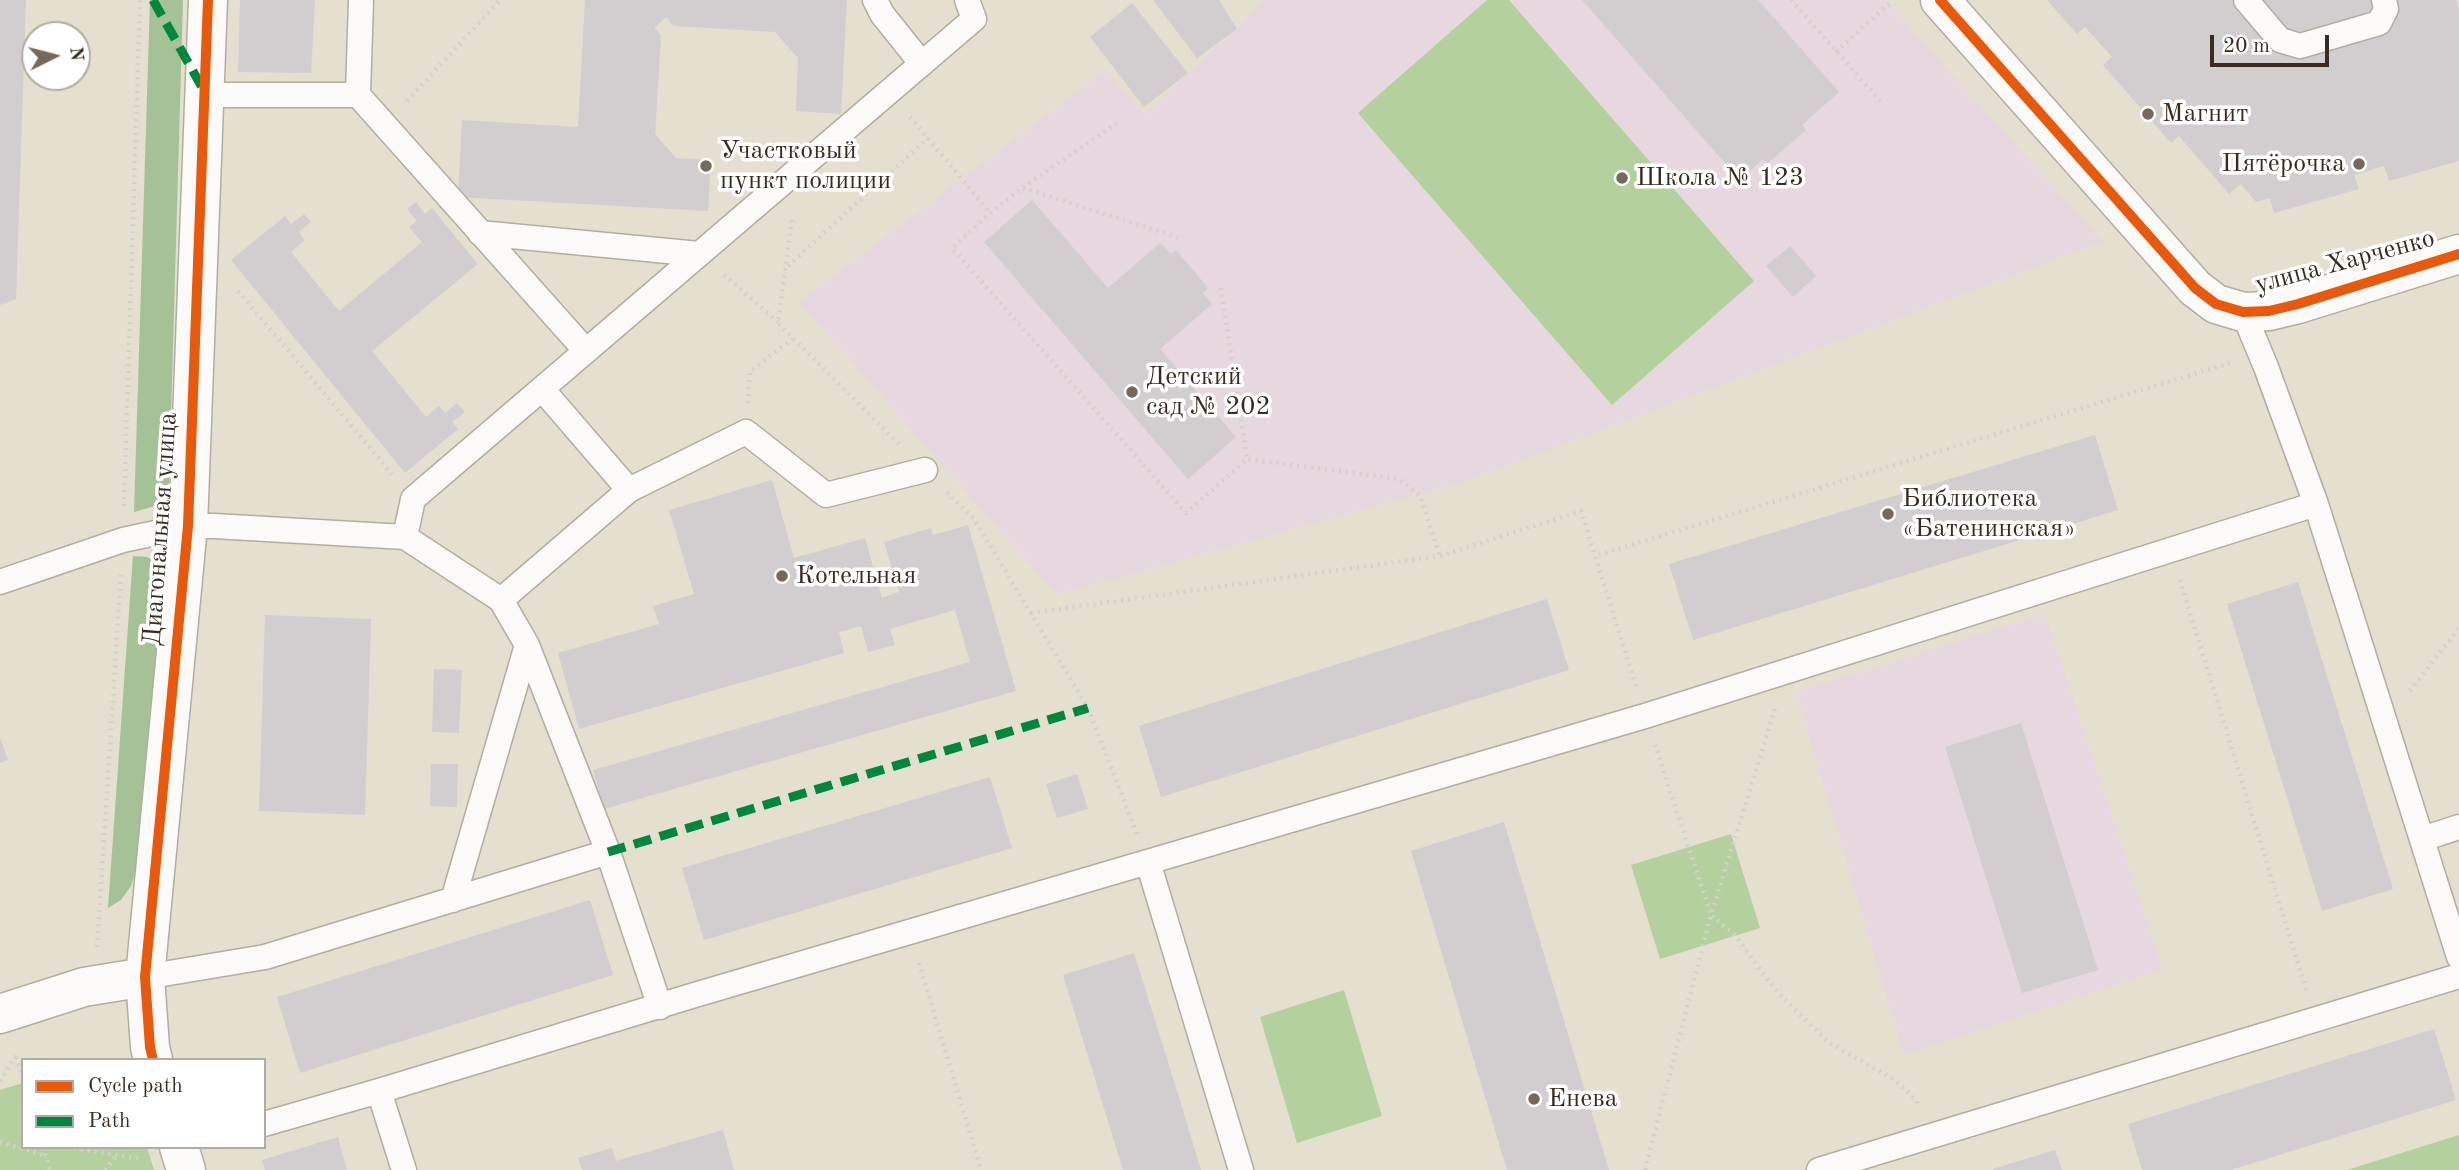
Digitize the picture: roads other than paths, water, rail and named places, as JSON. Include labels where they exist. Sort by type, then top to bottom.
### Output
[{"type":"street","name":"Диагональная улица","points":[[153,1058],[145,977],[188,526],[208,0]]},
{"type":"street","points":[[1940,0],[2195,288],[2216,304],[2243,312]]},
{"type":"street","name":"улица Харченко","points":[[2243,312],[2269,311],[2298,304],[2459,254]]},
{"type":"street","points":[[0,1014],[84,987],[145,977]]},
{"type":"street","points":[[181,1149],[186,1170]]},
{"type":"lane","points":[[361,0],[358,96],[586,351]]},
{"type":"lane","points":[[875,0],[882,14],[922,64]]},
{"type":"lane","points":[[405,537],[413,499],[974,19],[967,0]]},
{"type":"lane","points":[[2246,0],[2280,40],[2301,46],[2379,23],[2386,9],[2384,0]]},
{"type":"lane","points":[[206,95],[358,96]]},
{"type":"lane","points":[[480,233],[699,254]]},
{"type":"lane","points":[[2243,312],[2316,504],[2459,957]]},
{"type":"lane","points":[[542,389],[629,490]]},
{"type":"lane","points":[[502,600],[629,490],[746,432],[826,495],[925,470]]},
{"type":"lane","points":[[266,1123],[1646,716],[2316,504]]},
{"type":"lane","points":[[0,582],[123,540],[188,526],[405,537],[502,600],[527,645],[608,852],[660,1007]]},
{"type":"lane","points":[[453,900],[527,645]]},
{"type":"lane","points":[[2422,839],[2459,827]]},
{"type":"lane","points":[[145,977],[265,957],[608,852]]},
{"type":"lane","points":[[1148,862],[1241,1170]]},
{"type":"lane","points":[[1819,1170],[2459,976]]},
{"type":"lane","points":[[379,1091],[404,1170]]},
{"type":"place","name":"Магнит","points":[[2148,114]]},
{"type":"place","name":"Пятёрочка","points":[[2359,164]]},
{"type":"place","name":"Участковый пункт полиции","points":[[706,166]]},
{"type":"place","name":"Школа № 123","points":[[1622,178]]},
{"type":"place","name":"Детский сад № 202","points":[[1132,392]]},
{"type":"place","name":"Библиотека «Батенинская»","points":[[1888,514]]},
{"type":"place","name":"Котельная","points":[[782,576]]},
{"type":"place","name":"Енева","points":[[1534,1099]]}]
